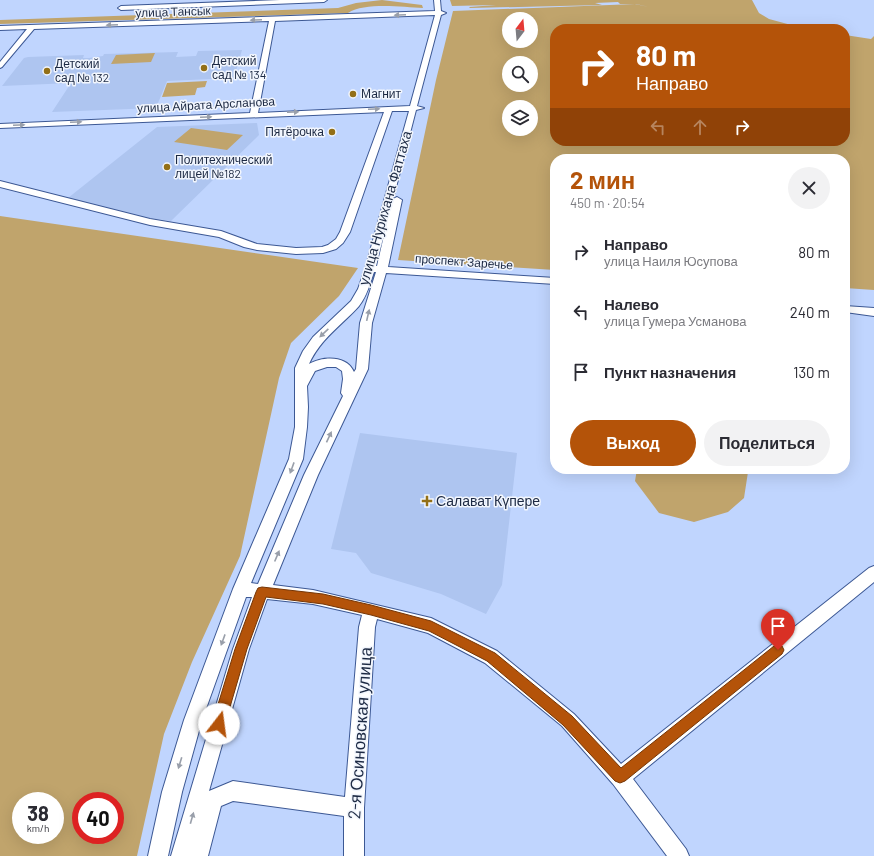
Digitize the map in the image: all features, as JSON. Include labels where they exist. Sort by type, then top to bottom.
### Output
[{"type":"street","points":[[120,8],[324,0]]},
{"type":"street","points":[[437,0],[441,13]]},
{"type":"street","points":[[441,13],[443,0]]},
{"type":"street","name":"улица Тансык","points":[[0,28],[272,20],[441,13]]},
{"type":"street","name":"улица Нурихана Фаттаха","points":[[181,856],[237,663],[262,592],[312,475],[362,369],[366,323],[376,269],[441,13]]},
{"type":"street","points":[[254,114],[272,20]]},
{"type":"street","points":[[0,66],[32,27]]},
{"type":"street","name":"улица Айрата Арсланова","points":[[0,126],[417,108]]},
{"type":"street","points":[[0,184],[150,222],[221,234],[247,245],[296,251],[323,250],[340,241],[345,232],[389,109]]},
{"type":"street","name":"улица Нурихана Фаттаха","points":[[158,856],[172,792],[193,720],[241,589],[296,459],[301,427],[301,368],[309,351],[317,340],[355,303],[376,269]]},
{"type":"street","name":"проспект Заречье","points":[[376,269],[550,281]]},
{"type":"street","points":[[850,310],[874,312]]},
{"type":"street","points":[[301,388],[308,372],[316,365],[324,363],[341,365],[349,372],[350,377],[347,393],[348,400]]},
{"type":"street","points":[[620,777],[874,573]]},
{"type":"street","points":[[241,589],[313,597],[371,610],[431,626],[491,657],[568,720],[620,777],[679,856]]},
{"type":"street","name":"2-я Осиновская улица","points":[[354,856],[354,808],[367,627],[371,610]]},
{"type":"street","points":[[198,856],[201,840],[213,800],[225,794],[233,792],[354,808]]},
{"type":"shaded area","points":[[382,0],[422,5],[423,8],[374,6],[364,7],[348,13],[0,24],[0,20],[338,8],[356,3]]},
{"type":"shaded area","points":[[450,0],[752,0],[759,13],[769,19],[788,24],[550,24],[550,146],[850,146],[850,36],[871,39],[874,36],[874,290],[850,288],[850,154],[550,154],[550,270],[398,260],[436,80],[453,11],[635,4],[620,4],[618,2],[595,3],[602,5],[469,7],[496,5],[452,6]]},
{"type":"shaded area","points":[[242,50],[234,78],[167,81],[156,108],[52,112],[71,83],[2,86],[24,58],[28,57],[84,55],[83,58],[89,58],[103,56],[104,54],[178,52],[176,57],[196,56],[198,51]]},
{"type":"shaded area","points":[[155,53],[151,62],[111,64],[116,55]]},
{"type":"shaded area","points":[[207,81],[205,87],[197,88],[195,95],[162,97],[167,83]]},
{"type":"shaded area","name":"Политехнический лицей №182","points":[[257,123],[259,135],[171,221],[148,218],[68,198],[157,127]]},
{"type":"shaded area","points":[[191,128],[243,135],[227,150],[174,142]]},
{"type":"shaded area","points":[[0,216],[358,268],[339,296],[291,343],[279,378],[240,556],[192,662],[164,734],[137,856],[0,856]]},
{"type":"shaded area","name":"Салават Күпере","points":[[360,433],[517,453],[502,585],[486,614],[441,594],[371,573],[356,553],[331,549]]},
{"type":"shaded area","points":[[636,474],[748,474],[744,498],[728,512],[694,522],[659,513],[635,481]]},
{"type":"place","name":"Детский сад № 134","points":[[204,68]]},
{"type":"place","name":"Детский сад № 132","points":[[47,71]]},
{"type":"place","name":"Магнит","points":[[353,94]]},
{"type":"place","name":"Пятёрочка","points":[[332,132]]},
{"type":"place","name":"Политехнический лицей №182","points":[[167,167]]},
{"type":"place","name":"Салават Күпере","points":[[427,501]]},
{"type":"route","points":[[219,724],[241,649],[262,592],[323,599],[431,626],[491,657],[568,720],[620,777],[778,650]]}]
